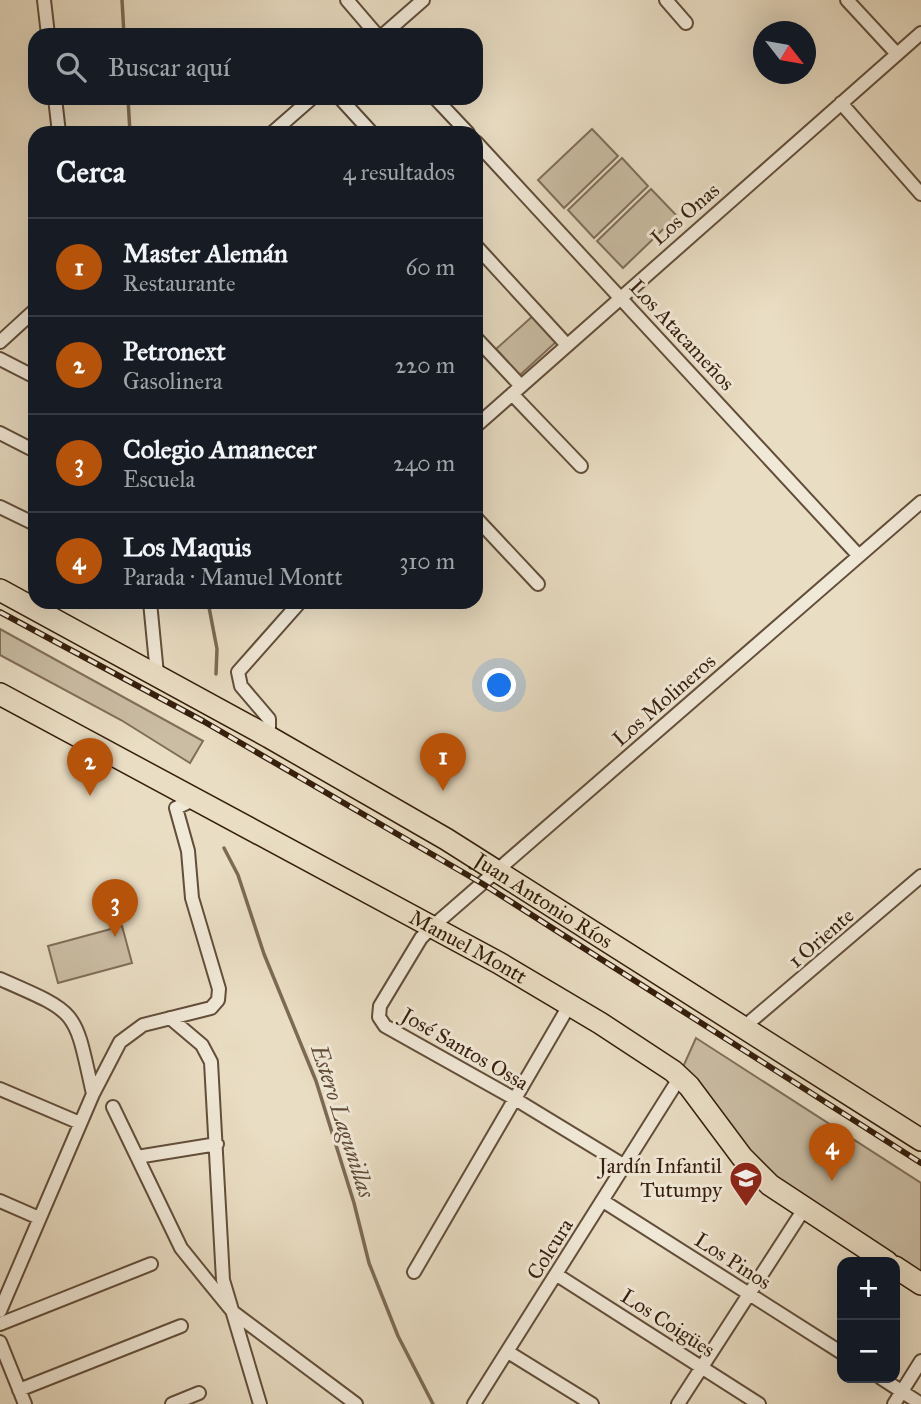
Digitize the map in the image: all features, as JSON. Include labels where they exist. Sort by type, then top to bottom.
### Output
[{"type":"main road","name":"Juan Antonio Ríos","points":[[0,590],[28,605]]},
{"type":"main road","name":"Juan Antonio Ríos","points":[[36,609],[269,737],[498,871],[921,1140]]},
{"type":"main road","name":"Manuel Montt","points":[[0,694],[570,1004],[680,1077],[704,1102],[750,1166],[770,1185],[879,1257]]},
{"type":"main road","points":[[900,1270],[921,1284]]},
{"type":"street","points":[[44,0],[47,28]]},
{"type":"street","points":[[347,0],[371,28]]},
{"type":"street","points":[[391,28],[423,0]]},
{"type":"street","points":[[666,0],[686,23]]},
{"type":"street","points":[[847,0],[897,54]]},
{"type":"street","name":"Los Onas","points":[[483,420],[921,33]]},
{"type":"street","points":[[841,103],[921,194]]},
{"type":"street","points":[[56,105],[58,126]]},
{"type":"street","points":[[285,126],[305,105]]},
{"type":"street","points":[[346,105],[366,126]]},
{"type":"street","points":[[442,105],[461,126]]},
{"type":"street","name":"Los Atacameños","points":[[483,149],[859,556]]},
{"type":"street","points":[[483,254],[566,344]]},
{"type":"street","points":[[0,342],[28,316]]},
{"type":"street","points":[[483,347],[581,466]]},
{"type":"street","points":[[0,359],[28,373]]},
{"type":"street","points":[[0,433],[28,447]]},
{"type":"street","name":"Los Molineros","points":[[432,927],[921,502]]},
{"type":"street","points":[[0,507],[28,521]]},
{"type":"street","points":[[483,525],[538,584]]},
{"type":"street","points":[[151,609],[157,674]]},
{"type":"street","points":[[269,737],[269,719],[241,686],[238,672],[294,609]]},
{"type":"street","points":[[0,1311],[80,1123],[120,1042],[143,1025],[211,1009],[219,995],[192,898],[188,851],[176,808],[195,799]]},
{"type":"street","name":"1 Oriente","points":[[744,1027],[921,876]]},
{"type":"street","name":"José Santos Ossa","points":[[432,927],[421,938],[380,1006],[382,1021],[625,1166]]},
{"type":"street","points":[[0,979],[50,1001],[69,1014],[80,1034],[93,1094]]},
{"type":"street","points":[[414,1272],[570,1004]]},
{"type":"street","points":[[170,1018],[202,1045],[211,1062],[217,1144],[220,1253],[233,1312],[260,1404]]},
{"type":"street","name":"Colcura","points":[[474,1404],[680,1077]]},
{"type":"street","points":[[0,1089],[80,1123]]},
{"type":"street","points":[[113,1107],[181,1248],[233,1312],[356,1404]]},
{"type":"street","points":[[137,1157],[217,1144]]},
{"type":"street","name":"Los Pinos","points":[[603,1200],[837,1350]]},
{"type":"street","points":[[0,1201],[39,1218]]},
{"type":"street","points":[[678,1404],[804,1209]]},
{"type":"street","points":[[0,1324],[150,1264]]},
{"type":"street","name":"Los Coigües","points":[[557,1275],[759,1404]]},
{"type":"street","points":[[19,1390],[181,1325]]},
{"type":"street","points":[[0,1342],[25,1404]]},
{"type":"street","points":[[509,1352],[592,1404]]},
{"type":"street","points":[[894,1404],[921,1361]]},
{"type":"street","points":[[889,1383],[921,1404]]},
{"type":"street","points":[[172,1404],[199,1393]]},
{"type":"shaded area","points":[[592,129],[618,156],[564,208],[538,180]]},
{"type":"shaded area","points":[[622,158],[648,186],[594,238],[568,210]]},
{"type":"shaded area","points":[[651,189],[677,216],[623,268],[597,241]]},
{"type":"shaded area","points":[[534,315],[557,341],[520,375],[496,349]]},
{"type":"shaded area","points":[[0,629],[203,741],[190,763],[121,720],[0,655]]},
{"type":"shaded area","points":[[122,926],[132,963],[58,983],[48,946]]},
{"type":"shaded area","points":[[696,1038],[921,1183],[921,1274],[900,1260],[900,1257],[895,1257],[765,1172],[682,1069]]},
{"type":"waterway","name":"Estero Lagunillas","points":[[122,0],[124,28]]},
{"type":"waterway","name":"Estero Lagunillas","points":[[128,105],[130,126]]},
{"type":"waterway","name":"Estero Lagunillas","points":[[209,609],[217,649],[216,674]]},
{"type":"waterway","name":"Estero Lagunillas","points":[[224,848],[238,875],[264,954],[316,1081],[354,1203],[369,1263],[398,1336],[433,1404]]},
{"type":"railway","points":[[0,612],[203,721],[483,884],[921,1163]]},
{"type":"place","name":"Master Alemán","points":[[443,791]]},
{"type":"place","name":"Petronext","points":[[90,796]]},
{"type":"place","name":"Colegio Amanecer","points":[[115,937]]},
{"type":"place","name":"Los Maquis","points":[[832,1181]]},
{"type":"place","name":"Jardín Infantil Tutumpy","points":[[746,1208]]}]
